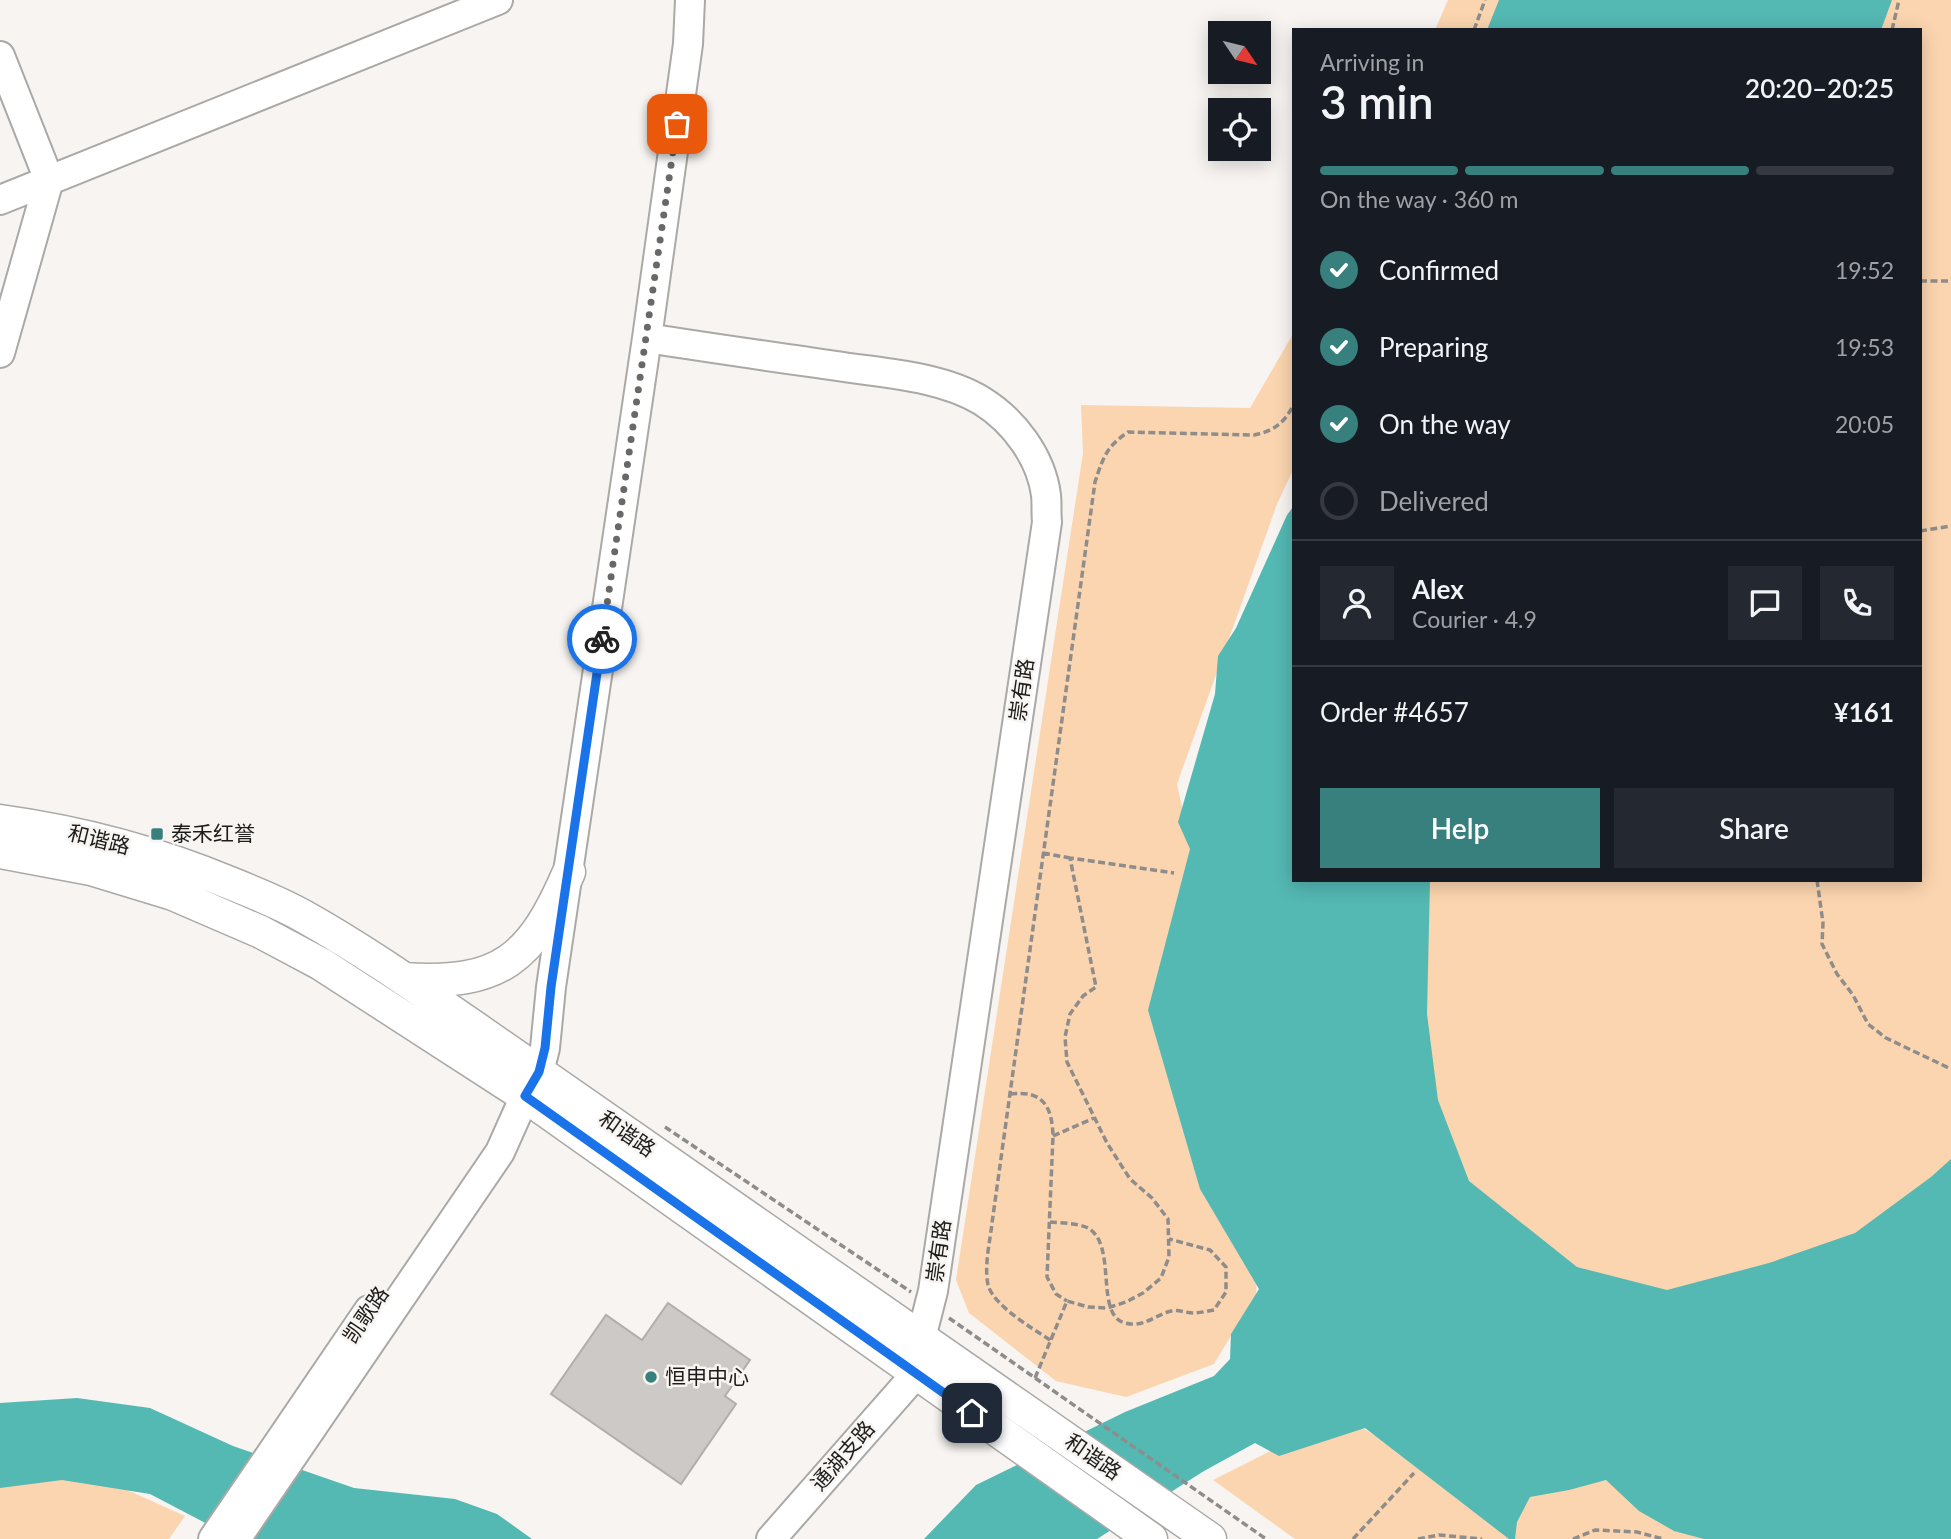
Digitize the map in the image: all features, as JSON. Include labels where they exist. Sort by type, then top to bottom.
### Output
[{"type":"main road","name":"和谐路","points":[[0,821],[40,826],[99,839],[184,864],[302,916],[404,979],[532,1084],[922,1377],[1140,1532]]},
{"type":"main road","name":"和谐路","points":[[0,852],[91,869],[173,894],[217,911],[321,964],[532,1084],[921,1338],[1210,1539]]},
{"type":"main road","points":[[404,979],[450,980],[471,977],[499,967],[525,949],[536,936],[558,898],[569,872]]},
{"type":"street","points":[[0,200],[498,0]]},
{"type":"street","points":[[532,1084],[545,1048],[551,987],[688,44],[690,0]]},
{"type":"street","points":[[0,56],[49,180],[0,353]]},
{"type":"street","name":"崇有路","points":[[647,338],[900,376],[956,389],[981,400],[1002,417],[1032,452],[1040,472],[1046,495],[1047,522],[930,1305],[921,1338]]},
{"type":"street","name":"凯歌路","points":[[236,1539],[281,1456],[484,1141],[532,1084]]},
{"type":"street","name":"通湖支路","points":[[771,1539],[922,1377]]},
{"type":"street","name":"凯歌路","points":[[213,1539],[281,1456]]},
{"type":"path","points":[[1475,28],[1485,0]]},
{"type":"path","points":[[1892,28],[1899,0]]},
{"type":"path","points":[[1922,281],[1951,281]]},
{"type":"path","points":[[1050,1340],[998,1301],[989,1287],[987,1269],[1095,482],[1102,461],[1113,442],[1128,432],[1254,435],[1270,432],[1286,419],[1292,408]]},
{"type":"path","points":[[1922,531],[1951,526]]},
{"type":"path","points":[[1044,853],[1174,873]]},
{"type":"path","points":[[1010,1094],[1022,1092],[1038,1096],[1049,1108],[1053,1125],[1047,1277],[1056,1294],[1067,1301],[1088,1307],[1111,1307],[1143,1293],[1161,1278],[1169,1257],[1168,1219],[1152,1198],[1130,1180],[1107,1143],[1067,1062],[1065,1037],[1070,1014],[1083,996],[1096,986],[1070,859]]},
{"type":"path","points":[[1816,882],[1823,923],[1822,944],[1868,1024],[1886,1038],[1951,1069]]},
{"type":"path","points":[[1053,1136],[1094,1118]]},
{"type":"path","points":[[658,1122],[930,1305],[1266,1539]]},
{"type":"path","points":[[1050,1222],[1086,1227],[1096,1235],[1104,1255],[1105,1284],[1113,1315],[1122,1323],[1138,1325],[1172,1310],[1194,1313],[1214,1310],[1226,1292],[1226,1267],[1210,1250],[1169,1239]]},
{"type":"path","points":[[1035,1378],[1067,1301]]},
{"type":"path","points":[[1353,1539],[1414,1473]]},
{"type":"path","points":[[1573,1539],[1595,1530],[1637,1532],[1664,1539]]},
{"type":"path","points":[[1418,1539],[1439,1535],[1482,1539]]},
{"type":"shaded area","points":[[1448,0],[1540,0],[1530,28],[1436,28]]},
{"type":"shaded area","points":[[1847,0],[1951,0],[1951,1214],[1709,1334],[1460,1227],[1383,882],[1922,882],[1922,28],[1839,28]]},
{"type":"shaded area","points":[[1292,336],[1292,472],[1277,504],[1177,784],[1191,849],[1258,1260],[1256,1294],[1214,1364],[1126,1397],[1056,1381],[969,1313],[956,1280],[1083,453],[1081,405],[1250,408]]},
{"type":"shaded area","points":[[1342,1415],[1465,1492],[1623,1479],[1722,1539],[1295,1539],[1213,1480]]},
{"type":"shaded area","points":[[96,1476],[185,1516],[169,1539],[0,1539],[0,1477]]},
{"type":"water","points":[[1499,0],[1892,0],[1882,28],[1488,28]]},
{"type":"water","points":[[1292,508],[1292,882],[1430,882],[1427,1014],[1438,1100],[1469,1181],[1577,1267],[1667,1290],[1769,1263],[1855,1233],[1951,1159],[1951,1539],[1704,1539],[1674,1531],[1639,1511],[1606,1480],[1530,1497],[1517,1522],[1515,1539],[1509,1539],[1365,1428],[1279,1456],[1255,1443],[1204,1471],[1097,1539],[924,1539],[976,1485],[1125,1412],[1214,1376],[1230,1359],[1231,1334],[1259,1289],[1200,1189],[1148,1010],[1190,849],[1178,822],[1215,694],[1218,656],[1236,628]]},
{"type":"water","points":[[77,1398],[150,1408],[233,1446],[354,1488],[455,1499],[497,1514],[532,1539],[236,1539],[150,1494],[62,1480],[0,1488],[0,1403]]},
{"type":"building","name":"恒申中心","points":[[668,1303],[750,1360],[725,1396],[736,1404],[681,1484],[551,1394],[606,1315],[642,1340]]},
{"type":"way so far","points":[[602,639],[677,124]]},
{"type":"place","name":"泰禾红誉","points":[[157,834]]},
{"type":"place","name":"恒申中心","points":[[651,1377]]},
{"type":"route","points":[[602,639],[551,987],[545,1048],[539,1072],[525,1096],[972,1413]]}]
